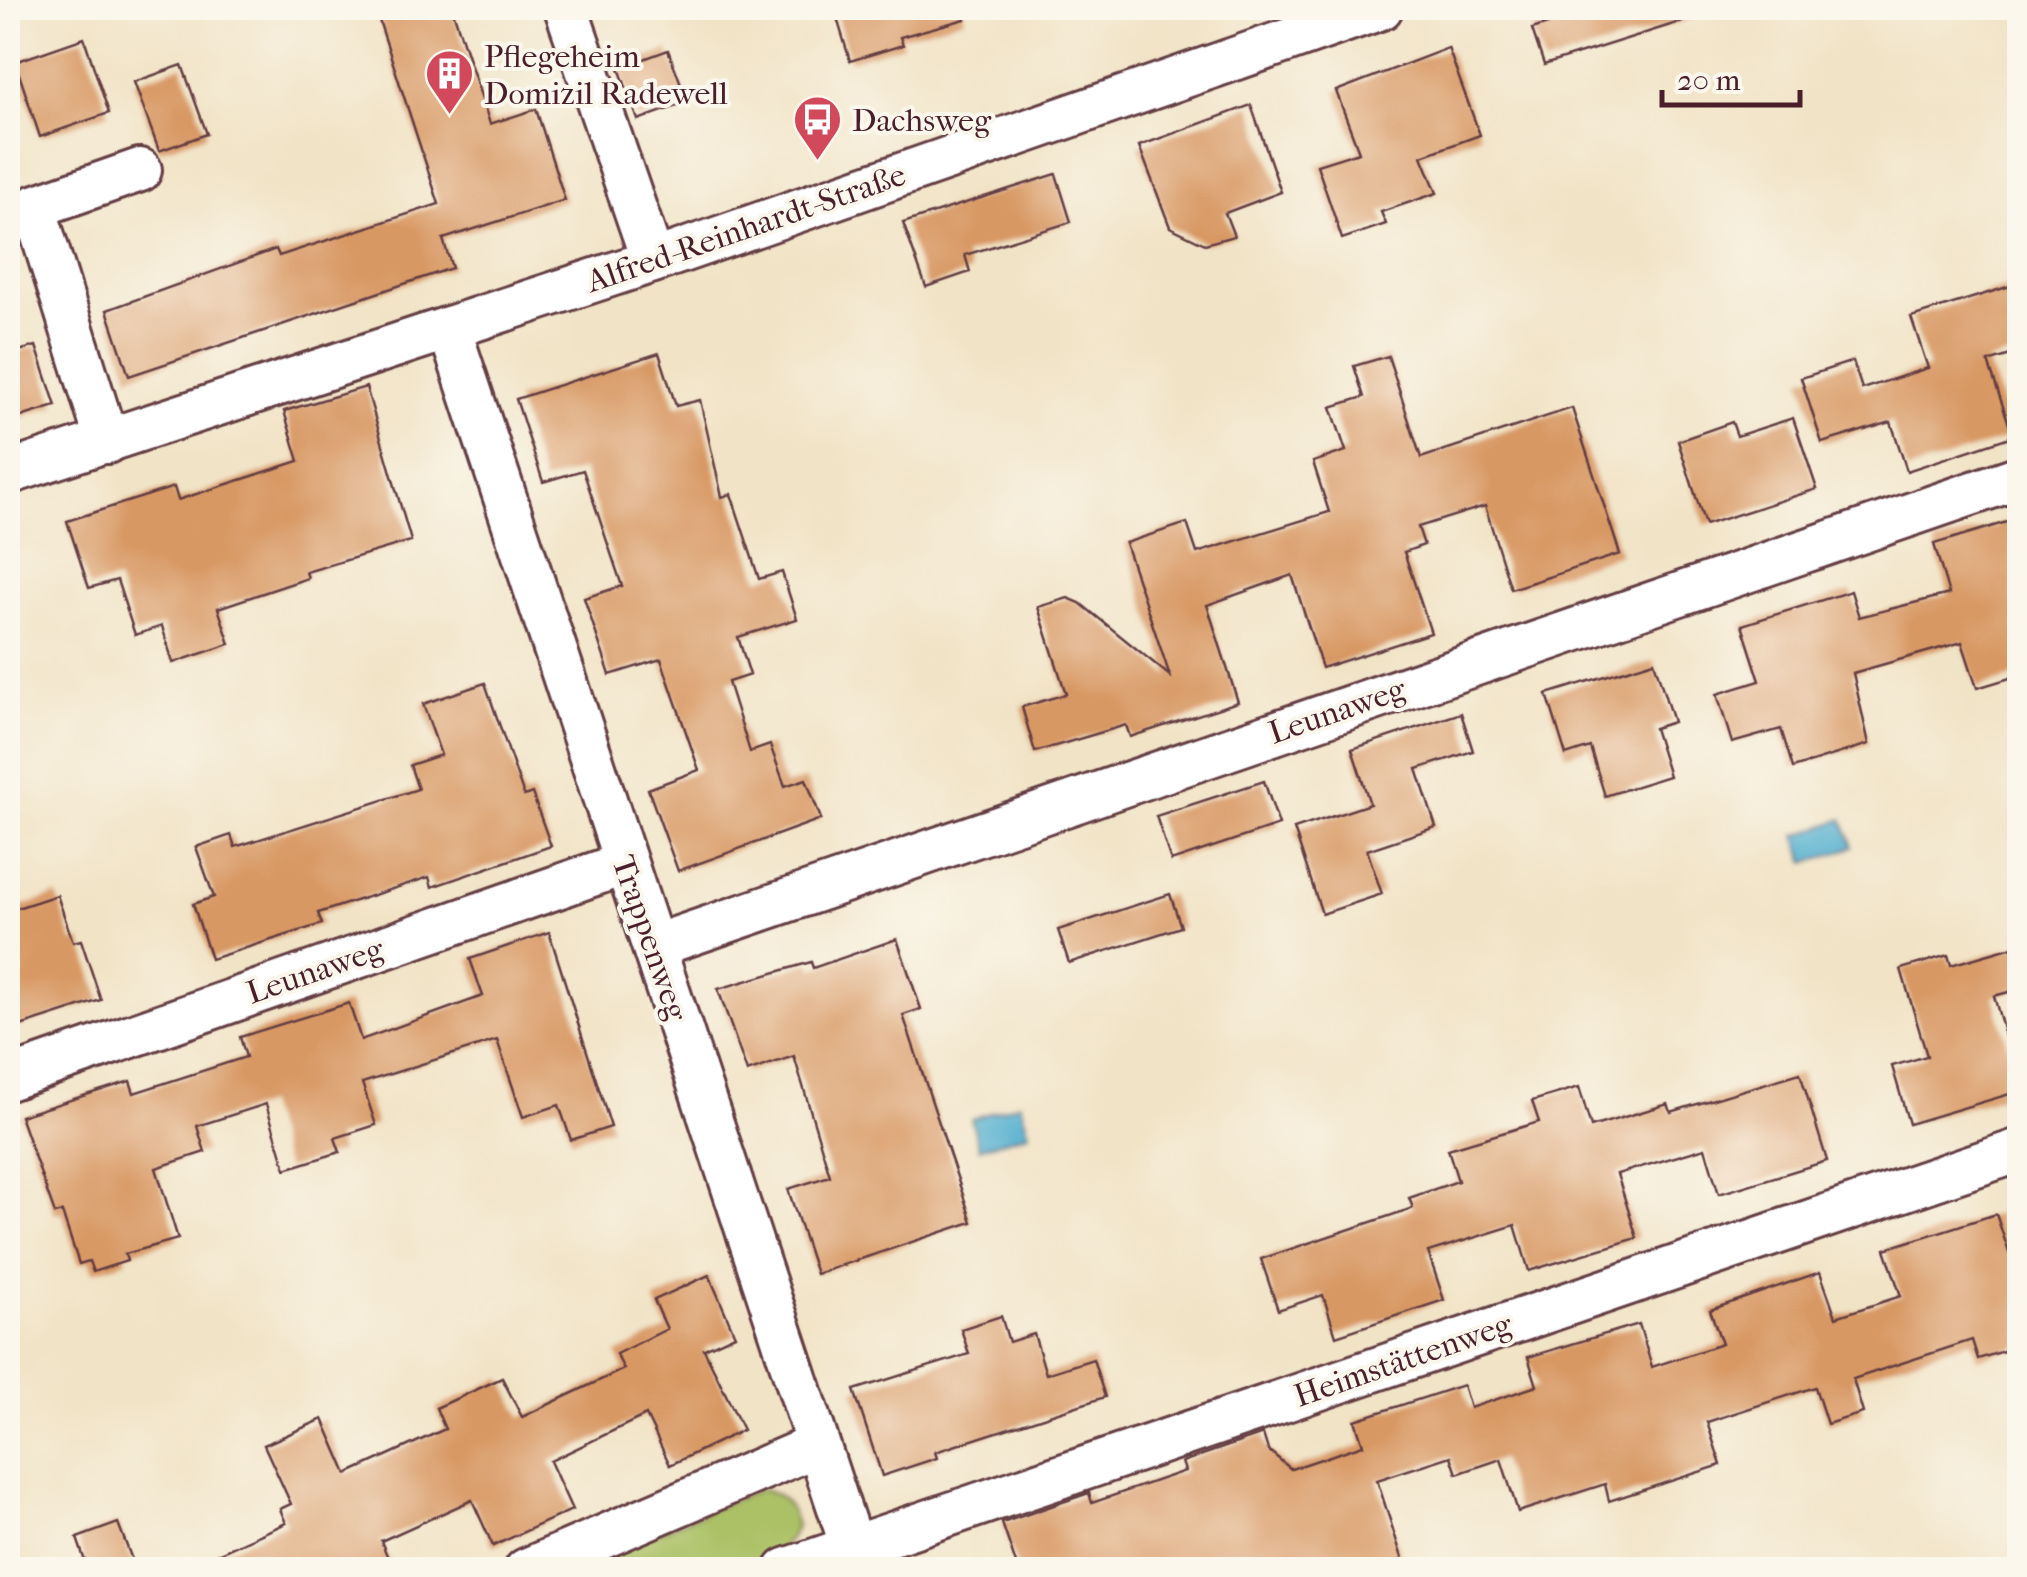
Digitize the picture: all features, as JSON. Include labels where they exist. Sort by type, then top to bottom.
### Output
[{"type":"street","points":[[566,8],[653,261]]},
{"type":"street","name":"Alfred-Reinhardt-Straße","points":[[8,473],[653,261],[1381,8]]},
{"type":"street","points":[[108,442],[34,208],[140,170]]},
{"type":"street","name":"Trappenweg","points":[[450,328],[623,864],[654,946],[852,1547]]},
{"type":"street","name":"Leunaweg","points":[[654,946],[2020,477]]},
{"type":"street","name":"Leunaweg","points":[[8,1079],[623,864]]},
{"type":"street","name":"Heimstättenweg","points":[[786,1570],[2020,1150]]},
{"type":"street","points":[[526,1570],[817,1445]]},
{"type":"green space","points":[[760,1489],[784,1501],[796,1526],[781,1549],[759,1563],[741,1569],[568,1570]]},
{"type":"water","points":[[1843,819],[1853,847],[1806,863],[1796,836]]},
{"type":"water","points":[[1020,1103],[1029,1133],[979,1148],[971,1119]]},
{"type":"building","points":[[375,8],[452,8],[490,124],[536,109],[565,200],[443,239],[452,268],[129,376],[107,310],[276,249],[279,256],[439,204]]},
{"type":"building","points":[[834,8],[963,8],[965,19],[900,37],[903,45],[850,61]]},
{"type":"building","points":[[1597,8],[1698,8],[1699,16],[1544,65],[1532,29]]},
{"type":"building","points":[[84,38],[109,113],[40,137],[15,62]]},
{"type":"building","points":[[1448,48],[1480,135],[1422,156],[1437,193],[1381,212],[1386,224],[1342,239],[1317,165],[1359,152],[1336,91]]},
{"type":"building","points":[[668,50],[688,102],[638,120],[619,68]]},
{"type":"building","points":[[182,65],[207,134],[159,151],[134,82]]},
{"type":"building","points":[[1251,105],[1281,192],[1225,213],[1234,236],[1205,244],[1170,227],[1139,146]]},
{"type":"building","points":[[1056,174],[1071,222],[965,255],[970,272],[926,287],[903,223]]},
{"type":"building","points":[[2020,283],[2020,352],[1988,362],[2013,436],[1907,471],[1891,422],[1822,443],[1801,378],[1853,361],[1862,389],[1928,368],[1911,317]]},
{"type":"building","points":[[36,346],[56,406],[8,421],[8,354]]},
{"type":"building","points":[[659,353],[676,406],[700,400],[722,497],[731,494],[759,579],[782,572],[797,619],[738,637],[750,675],[728,682],[750,752],[770,745],[785,786],[806,779],[821,819],[678,871],[648,789],[699,770],[661,659],[610,675],[584,598],[622,586],[583,470],[543,482],[516,399]]},
{"type":"building","points":[[1388,356],[1421,458],[1572,408],[1620,554],[1511,589],[1485,506],[1418,527],[1424,545],[1404,552],[1431,633],[1322,668],[1292,575],[1207,605],[1238,702],[1130,737],[1126,725],[1035,752],[1022,707],[1066,694],[1038,607],[1068,598],[1080,603],[1170,676],[1125,543],[1187,523],[1197,553],[1329,512],[1313,462],[1346,451],[1331,407],[1364,397],[1354,366]]},
{"type":"building","points":[[366,387],[411,541],[306,572],[308,578],[218,608],[230,644],[173,663],[162,626],[135,635],[117,580],[89,588],[67,521],[174,487],[178,500],[299,461],[284,411]]},
{"type":"building","points":[[1793,418],[1817,489],[1705,525],[1678,441],[1732,422],[1737,436]]},
{"type":"building","points":[[2020,518],[2020,675],[1977,688],[1962,642],[1853,673],[1869,744],[1793,768],[1781,729],[1732,743],[1717,694],[1760,681],[1742,625],[1851,591],[1859,617],[1949,594],[1934,544]]},
{"type":"building","points":[[1654,661],[1673,722],[1654,728],[1669,776],[1605,796],[1590,747],[1566,755],[1547,694]]},
{"type":"building","points":[[485,683],[524,796],[532,793],[551,846],[432,887],[429,877],[318,913],[322,924],[211,959],[193,904],[214,897],[196,847],[231,835],[235,847],[418,789],[410,765],[441,755],[423,704]]},
{"type":"building","points":[[1461,713],[1473,751],[1417,769],[1436,827],[1367,850],[1382,894],[1322,914],[1294,829],[1370,804],[1352,749]]},
{"type":"building","points":[[1264,781],[1279,825],[1171,861],[1156,816]]},
{"type":"building","points":[[1170,894],[1181,927],[1069,963],[1058,930]]},
{"type":"building","points":[[57,895],[73,942],[81,940],[101,1000],[8,1030],[8,911]]},
{"type":"building","points":[[549,932],[611,1127],[571,1140],[559,1105],[523,1117],[497,1040],[362,1083],[376,1125],[335,1138],[340,1152],[286,1169],[266,1104],[197,1126],[205,1152],[156,1168],[178,1239],[125,1254],[127,1261],[93,1272],[89,1261],[79,1264],[62,1212],[55,1214],[20,1116],[130,1081],[134,1093],[246,1057],[240,1037],[349,1003],[361,1040],[483,996],[470,959]]},
{"type":"building","points":[[897,939],[921,1009],[903,1015],[972,1222],[816,1274],[788,1189],[830,1176],[794,1056],[747,1072],[718,989],[811,962],[813,968]]},
{"type":"building","points":[[2020,945],[2020,989],[1994,996],[2020,1091],[1909,1124],[1892,1066],[1927,1056],[1901,969],[1948,955],[1951,965]]},
{"type":"building","points":[[1800,1073],[1827,1161],[1719,1194],[1705,1148],[1617,1174],[1637,1238],[1529,1271],[1515,1225],[1428,1252],[1444,1300],[1336,1336],[1323,1295],[1278,1310],[1261,1259],[1413,1208],[1409,1198],[1458,1181],[1448,1149],[1539,1122],[1532,1101],[1579,1087],[1591,1127],[1668,1104],[1671,1112]]},
{"type":"building","points":[[1996,1214],[2020,1285],[2020,1346],[1978,1359],[1972,1340],[1853,1379],[1863,1413],[1827,1424],[1815,1387],[1707,1422],[1721,1465],[1609,1501],[1605,1484],[1518,1512],[1501,1459],[1457,1474],[1451,1456],[1377,1480],[1406,1570],[1018,1570],[1002,1523],[1089,1493],[1092,1503],[1185,1471],[1182,1462],[1263,1434],[1268,1450],[1291,1469],[1363,1445],[1355,1420],[1463,1385],[1470,1408],[1537,1386],[1528,1357],[1639,1324],[1652,1367],[1722,1344],[1710,1310],[1820,1272],[1836,1317],[1901,1296],[1885,1249]]},
{"type":"building","points":[[709,1275],[735,1335],[704,1349],[743,1430],[670,1465],[646,1415],[550,1461],[572,1510],[493,1546],[472,1500],[381,1541],[393,1570],[182,1570],[286,1523],[280,1509],[291,1504],[264,1445],[323,1419],[347,1474],[445,1429],[436,1408],[502,1378],[522,1417],[624,1369],[616,1354],[667,1329],[654,1300]]},
{"type":"building","points":[[1001,1316],[1009,1342],[1034,1334],[1046,1374],[1093,1359],[1105,1397],[935,1452],[937,1458],[882,1476],[854,1390],[969,1354],[961,1329]]},
{"type":"building","points":[[118,1523],[136,1570],[88,1570],[77,1538]]},
{"type":"place","name":"Pflegeheim Domizil Radewell","points":[[449,116]]},
{"type":"place","name":"Dachsweg","points":[[817,162]]}]
